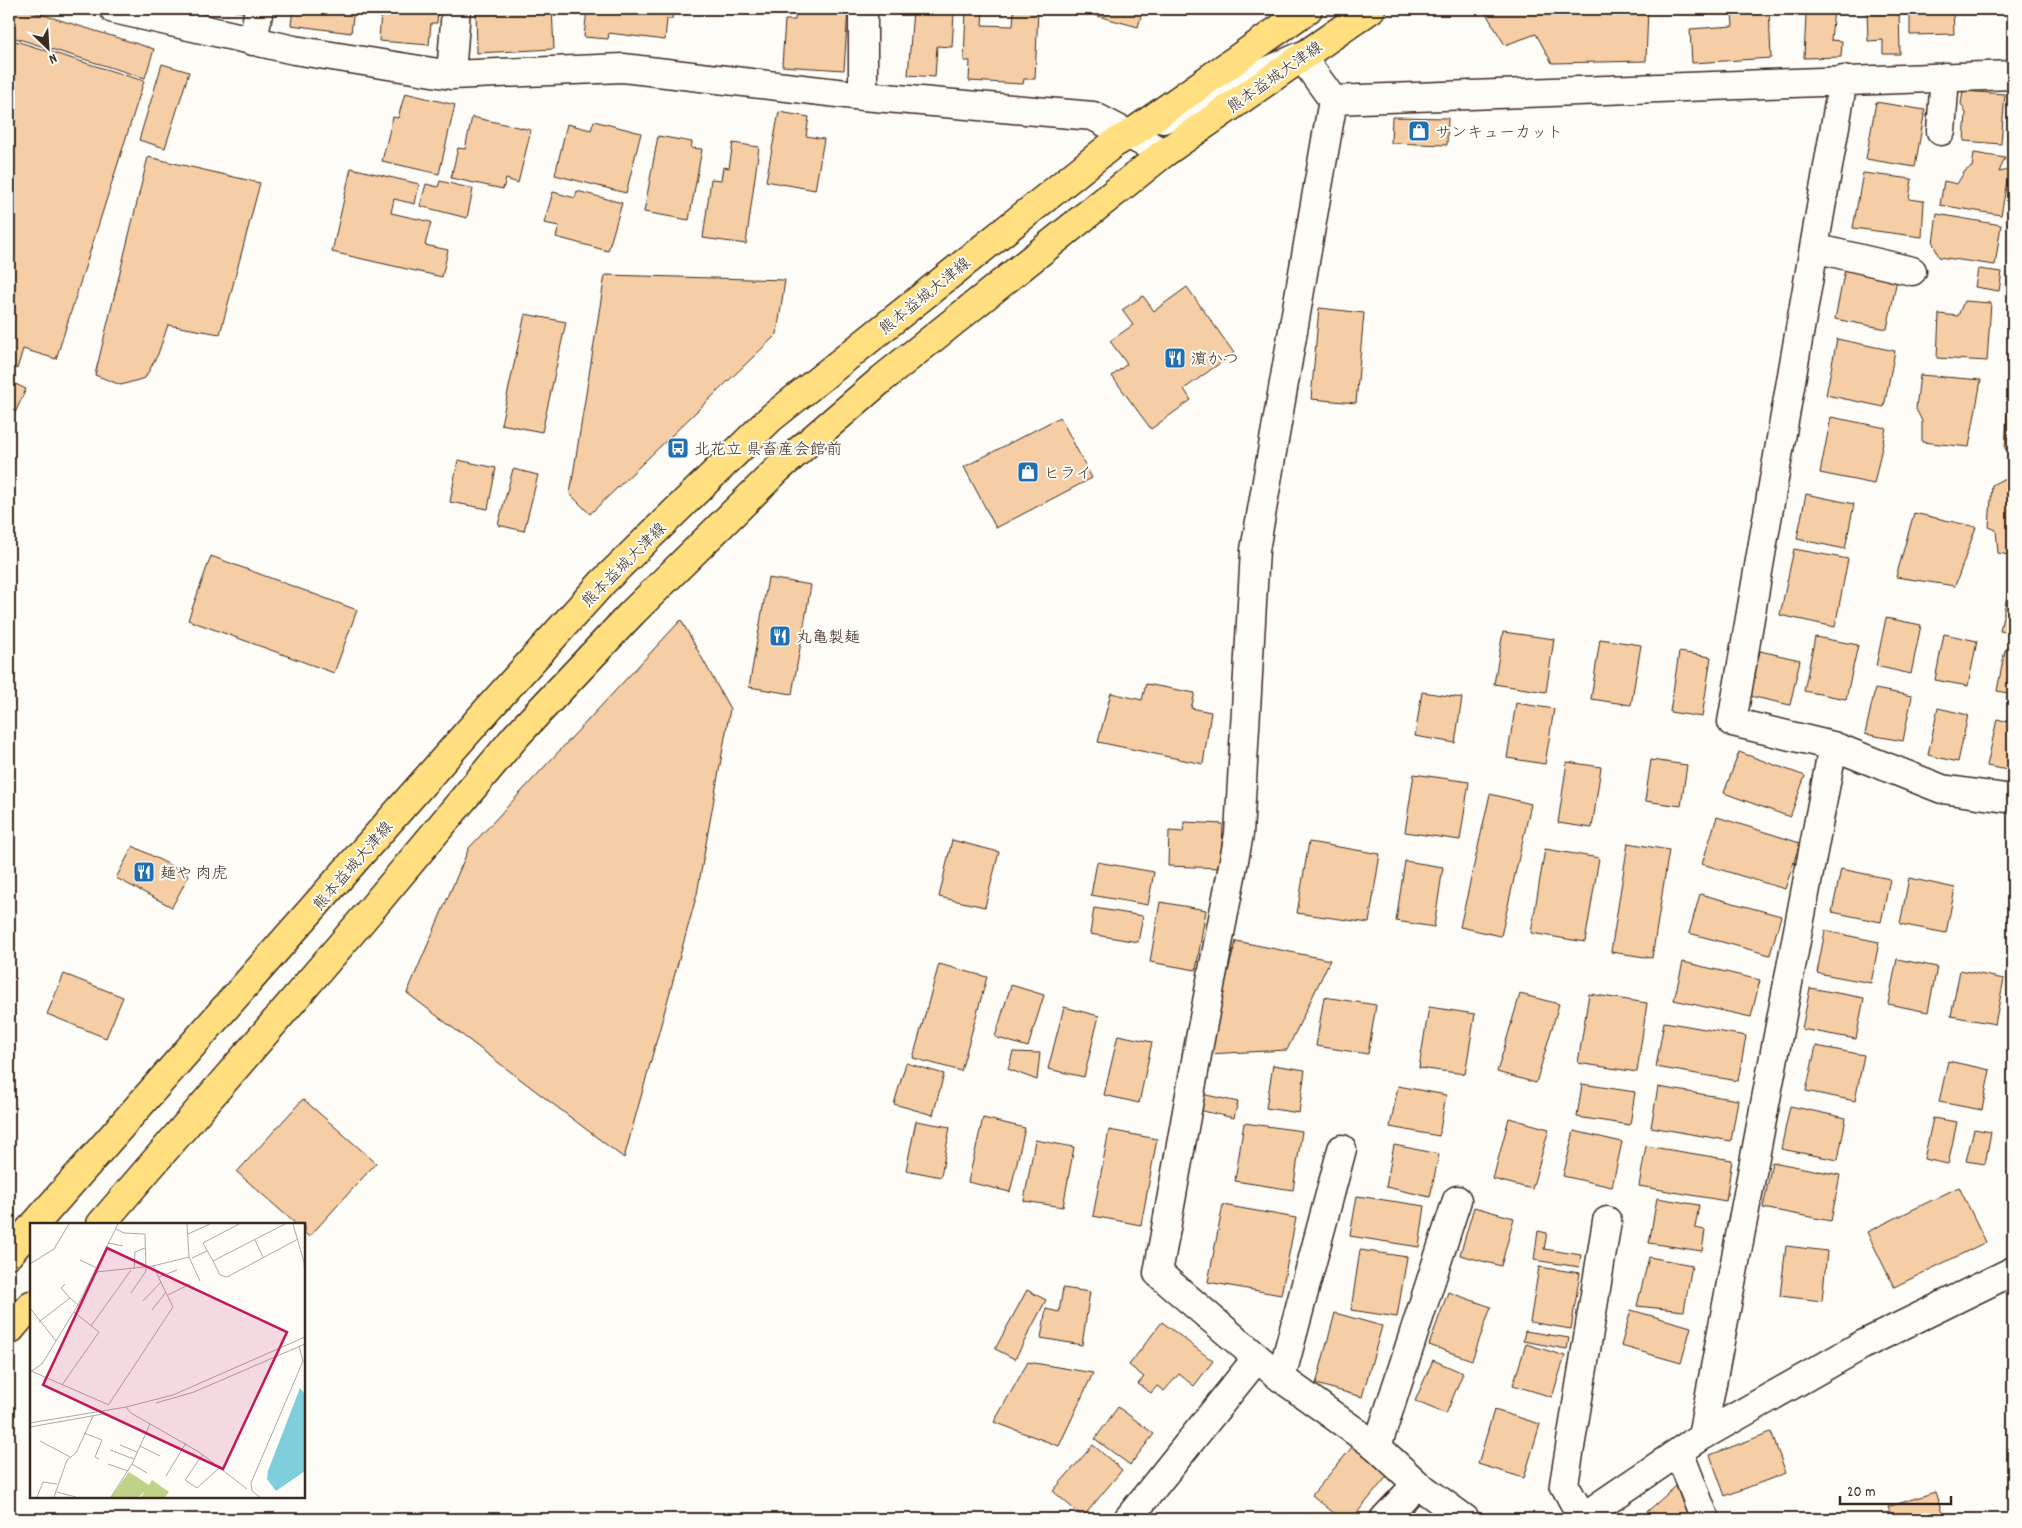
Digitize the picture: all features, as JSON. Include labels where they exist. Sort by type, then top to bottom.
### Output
[{"type":"main road","name":"熊本益城大津線","points":[[36,1223],[489,708],[603,582],[771,418],[1113,144],[1129,135],[1308,9]]},
{"type":"main road","name":"熊本益城大津線","points":[[102,1223],[352,932],[516,736],[632,613],[779,468],[882,379],[1164,153],[1371,9]]},
{"type":"main road","points":[[9,1254],[30,1229]]},
{"type":"main road","points":[[9,1331],[30,1306]]},
{"type":"street","points":[[114,9],[253,42],[451,75],[623,68],[863,96],[1094,116],[1164,153]]},
{"type":"street","points":[[253,42],[259,9]]},
{"type":"street","points":[[451,75],[456,9]]},
{"type":"street","points":[[863,9],[863,96]]},
{"type":"street","points":[[1129,135],[1301,56],[1333,100],[1255,550],[1239,834],[1158,1273],[1281,1378],[1377,1447],[1417,1484],[1465,1519]]},
{"type":"street","points":[[1333,100],[2013,75]]},
{"type":"street","points":[[1942,131],[1945,77]]},
{"type":"street","points":[[1843,80],[1732,722],[1833,746],[1942,789],[2013,799]]},
{"type":"street","points":[[1814,248],[1912,271]]},
{"type":"street","points":[[1702,1436],[1833,746]]},
{"type":"street","points":[[1281,1378],[1342,1149]]},
{"type":"street","points":[[1377,1447],[1457,1200]]},
{"type":"street","points":[[1608,1221],[1564,1484],[1582,1519],[1702,1436],[1864,1344],[2013,1271]]},
{"type":"street","points":[[1128,1519],[1257,1358]]},
{"type":"street","points":[[1679,1452],[1705,1519]]},
{"type":"street","points":[[1384,1519],[1417,1484]]},
{"type":"building","points":[[9,9],[24,9],[154,49],[145,78],[9,36]]},
{"type":"building","points":[[223,9],[248,9],[248,13]]},
{"type":"building","points":[[293,9],[354,9],[351,33],[291,25]]},
{"type":"building","points":[[375,9],[438,9],[437,23],[431,23],[429,45],[379,41],[381,10]]},
{"type":"building","points":[[476,9],[552,9],[554,49],[477,53]]},
{"type":"building","points":[[587,9],[673,9],[672,19],[667,19],[665,40],[609,33],[608,39],[584,37]]},
{"type":"building","points":[[796,9],[848,9],[844,70],[782,66],[785,20],[795,20]]},
{"type":"building","points":[[966,9],[983,9],[982,25],[1013,26],[1014,9],[1038,9],[1035,79],[1024,79],[1023,84],[969,81],[970,61],[964,61]]},
{"type":"building","points":[[1096,9],[1143,9],[1138,27],[1094,15]]},
{"type":"building","points":[[1490,9],[1648,9],[1646,61],[1552,63],[1536,34],[1505,45],[1485,12]]},
{"type":"building","points":[[1724,9],[1769,9],[1771,58],[1692,63],[1690,29],[1733,26],[1732,14]]},
{"type":"building","points":[[1781,9],[1834,9],[1831,40],[1842,41],[1841,57],[1804,58],[1806,14]]},
{"type":"building","points":[[1867,9],[1899,9],[1900,54],[1883,54],[1883,40],[1868,41]]},
{"type":"building","points":[[1953,9],[1954,34],[1910,35],[1910,10]]},
{"type":"building","points":[[1975,9],[2004,9],[2004,11],[1976,11]]},
{"type":"building","points":[[913,10],[954,13],[952,47],[937,46],[935,77],[908,75]]},
{"type":"building","points":[[9,39],[144,81],[56,359],[23,349],[17,369],[9,366]]},
{"type":"building","points":[[162,64],[189,72],[165,148],[139,140]]},
{"type":"building","points":[[1963,91],[2005,94],[2001,144],[1964,141],[1966,113],[1961,104]]},
{"type":"building","points":[[405,93],[455,105],[439,174],[382,161],[393,117],[398,118]]},
{"type":"building","points":[[1876,102],[1925,110],[1915,167],[1866,159]]},
{"type":"building","points":[[779,112],[809,117],[806,136],[824,139],[815,190],[766,181]]},
{"type":"building","points":[[472,117],[531,130],[518,183],[506,179],[503,189],[451,178],[458,148],[465,149]]},
{"type":"building","name":"サンキューカット","points":[[1392,117],[1448,118],[1447,145],[1391,143]]},
{"type":"building","points":[[594,121],[641,133],[626,193],[555,175],[567,124],[591,130]]},
{"type":"building","points":[[658,136],[692,142],[691,148],[702,149],[689,220],[644,212]]},
{"type":"building","points":[[733,143],[759,147],[746,244],[703,238],[711,179],[721,180],[723,167],[729,168]]},
{"type":"building","points":[[1974,153],[2005,158],[1999,172],[2009,170],[2001,215],[1940,205],[1944,181],[1957,184],[1965,171],[1972,167]]},
{"type":"building","points":[[148,157],[260,183],[220,334],[168,325],[158,354],[145,378],[121,385],[95,375]]},
{"type":"building","points":[[351,168],[419,184],[415,204],[394,199],[391,213],[431,222],[425,245],[448,250],[442,277],[332,252]]},
{"type":"building","points":[[1863,173],[1912,179],[1909,199],[1924,201],[1922,237],[1853,228]]},
{"type":"building","points":[[440,181],[473,189],[467,218],[420,206],[426,184],[438,187]]},
{"type":"building","points":[[577,191],[622,203],[608,251],[556,237],[559,226],[544,223],[553,192],[575,198]]},
{"type":"building","points":[[1937,214],[2001,225],[1995,265],[1939,257],[1933,243]]},
{"type":"building","points":[[1845,269],[1897,279],[1887,329],[1835,319]]},
{"type":"building","points":[[1978,269],[2002,272],[1999,291],[1975,287]]},
{"type":"building","points":[[605,275],[785,280],[777,334],[590,514],[570,494]]},
{"type":"building","name":"濵かつ","points":[[1187,287],[1234,353],[1184,389],[1191,400],[1151,429],[1112,376],[1127,364],[1110,341],[1133,325],[1122,310],[1143,296],[1154,311]]},
{"type":"building","points":[[1964,301],[1991,303],[1987,361],[1937,358],[1939,314],[1958,316]]},
{"type":"building","points":[[1319,308],[1364,313],[1356,403],[1311,399]]},
{"type":"building","points":[[525,314],[566,322],[542,432],[501,424]]},
{"type":"building","points":[[1837,339],[1895,351],[1884,407],[1826,395]]},
{"type":"building","points":[[2009,357],[2013,357],[2013,373],[2008,372]]},
{"type":"building","points":[[1920,375],[1981,380],[1969,447],[1922,442],[1922,421],[1916,409]]},
{"type":"building","points":[[9,381],[26,389],[9,426]]},
{"type":"building","points":[[2007,413],[2013,414],[2013,449],[2005,449]]},
{"type":"building","name":"ヒライ","points":[[1060,417],[1092,478],[996,528],[964,467]]},
{"type":"building","points":[[1831,417],[1886,428],[1874,484],[1820,473]]},
{"type":"building","points":[[458,460],[496,468],[488,509],[450,502]]},
{"type":"building","points":[[513,469],[538,475],[524,531],[498,525]]},
{"type":"building","points":[[2003,479],[2013,479],[2013,556],[1998,553],[1996,530],[1989,527],[1992,485]]},
{"type":"building","points":[[1806,494],[1854,504],[1845,549],[1797,539]]},
{"type":"building","points":[[1914,513],[1976,527],[1955,586],[1896,577]]},
{"type":"building","points":[[1794,549],[1848,559],[1835,627],[1780,615]]},
{"type":"building","points":[[211,556],[357,610],[334,673],[188,620]]},
{"type":"building","name":"丸亀製麺","points":[[768,578],[811,585],[792,694],[749,687]]},
{"type":"building","points":[[2008,591],[2013,592],[2013,633],[2000,631]]},
{"type":"building","points":[[1886,618],[1921,625],[1911,674],[1876,666]]},
{"type":"building","points":[[681,620],[730,709],[697,894],[624,1158],[407,993],[469,848]]},
{"type":"building","points":[[1503,632],[1554,639],[1546,692],[1494,684]]},
{"type":"building","points":[[1944,634],[1977,641],[1968,686],[1935,680]]},
{"type":"building","points":[[1815,637],[1858,645],[1846,699],[1804,691]]},
{"type":"building","points":[[1600,639],[1641,645],[1631,705],[1591,699]]},
{"type":"building","points":[[2005,650],[2013,651],[2013,694],[1997,691]]},
{"type":"building","points":[[1760,651],[1800,660],[1790,705],[1750,696]]},
{"type":"building","points":[[1679,652],[1711,657],[1702,717],[1670,712]]},
{"type":"building","points":[[1146,684],[1195,693],[1191,708],[1211,712],[1203,764],[1098,742],[1111,693],[1142,700]]},
{"type":"building","points":[[1875,689],[1912,696],[1903,741],[1865,734]]},
{"type":"building","points":[[1422,692],[1462,698],[1455,743],[1415,736]]},
{"type":"building","points":[[1516,703],[1554,709],[1545,764],[1507,758]]},
{"type":"building","points":[[1938,708],[1968,715],[1958,762],[1928,755]]},
{"type":"building","points":[[1997,719],[2013,723],[2013,771],[1987,766]]},
{"type":"building","points":[[1739,752],[1805,776],[1790,817],[1724,793]]},
{"type":"building","points":[[1651,760],[1687,765],[1681,806],[1645,801]]},
{"type":"building","points":[[1567,762],[1601,767],[1592,828],[1558,823]]},
{"type":"building","points":[[1414,774],[1469,782],[1460,840],[1405,832]]},
{"type":"building","points":[[1490,794],[1531,804],[1501,936],[1460,927]]},
{"type":"building","points":[[1717,817],[1800,843],[1785,889],[1702,864]]},
{"type":"building","points":[[1184,822],[1223,824],[1221,868],[1168,866],[1169,831],[1183,832]]},
{"type":"building","points":[[952,840],[999,852],[985,907],[939,897]]},
{"type":"building","points":[[1309,842],[1380,854],[1369,923],[1297,913]]},
{"type":"building","points":[[1628,843],[1669,850],[1652,958],[1611,952]]},
{"type":"building","points":[[133,846],[189,875],[172,907],[116,878]]},
{"type":"building","points":[[1545,849],[1599,858],[1585,942],[1531,933]]},
{"type":"building","points":[[1405,861],[1443,867],[1434,927],[1396,921]]},
{"type":"building","points":[[1097,862],[1154,872],[1148,905],[1091,895]]},
{"type":"building","points":[[1841,869],[1890,879],[1881,922],[1832,912]]},
{"type":"building","points":[[1909,878],[1955,888],[1946,933],[1900,924]]},
{"type":"building","points":[[1700,894],[1781,916],[1770,955],[1689,933]]},
{"type":"building","points":[[1160,902],[1206,910],[1196,970],[1150,962]]},
{"type":"building","points":[[1094,908],[1143,916],[1138,942],[1090,934]]},
{"type":"building","points":[[1825,931],[1879,942],[1871,983],[1817,973]]},
{"type":"building","points":[[1236,941],[1330,960],[1287,1050],[1206,1054]]},
{"type":"building","points":[[1897,959],[1937,967],[1928,1012],[1888,1004]]},
{"type":"building","points":[[1683,962],[1760,980],[1751,1017],[1674,1000]]},
{"type":"building","points":[[939,964],[987,977],[961,1071],[913,1058]]},
{"type":"building","points":[[1960,970],[2004,979],[1995,1024],[1951,1016]]},
{"type":"building","points":[[64,974],[123,997],[106,1038],[47,1014]]},
{"type":"building","points":[[1011,985],[1044,995],[1028,1047],[995,1037]]},
{"type":"building","points":[[1810,988],[1864,998],[1856,1039],[1802,1029]]},
{"type":"building","points":[[1520,994],[1559,1004],[1536,1083],[1497,1072]]},
{"type":"building","points":[[1589,994],[1647,1003],[1637,1072],[1578,1063]]},
{"type":"building","points":[[1324,997],[1376,1005],[1368,1054],[1316,1046]]},
{"type":"building","points":[[1064,1007],[1099,1016],[1084,1077],[1048,1069]]},
{"type":"building","points":[[1429,1007],[1475,1014],[1465,1074],[1419,1068]]},
{"type":"building","points":[[1664,1022],[1746,1036],[1738,1081],[1656,1067]]},
{"type":"building","points":[[1118,1035],[1152,1042],[1139,1103],[1104,1095]]},
{"type":"building","points":[[1816,1046],[1864,1055],[1855,1101],[1806,1091]]},
{"type":"building","points":[[1013,1052],[1040,1053],[1037,1080],[1008,1069]]},
{"type":"building","points":[[1948,1061],[1990,1070],[1982,1110],[1939,1102]]},
{"type":"building","points":[[906,1063],[944,1074],[933,1115],[894,1104]]},
{"type":"building","points":[[1273,1065],[1305,1070],[1299,1113],[1266,1108]]},
{"type":"building","points":[[1582,1084],[1635,1092],[1630,1125],[1577,1117]]},
{"type":"building","points":[[1398,1086],[1446,1095],[1439,1136],[1390,1127]]},
{"type":"building","points":[[1658,1087],[1738,1100],[1731,1141],[1651,1127]]},
{"type":"building","points":[[1197,1093],[1238,1102],[1234,1118],[1194,1109]]},
{"type":"building","points":[[303,1099],[376,1163],[309,1237],[305,1233],[305,1223],[295,1223],[237,1172]]},
{"type":"building","points":[[1790,1106],[1846,1118],[1838,1160],[1781,1149]]},
{"type":"building","points":[[983,1118],[1025,1128],[1010,1192],[968,1182]]},
{"type":"building","points":[[1509,1118],[1549,1129],[1532,1189],[1493,1179]]},
{"type":"building","points":[[1933,1118],[1957,1122],[1948,1164],[1924,1159]]},
{"type":"building","points":[[916,1121],[950,1127],[941,1177],[906,1170]]},
{"type":"building","points":[[1244,1123],[1302,1131],[1293,1190],[1235,1181]]},
{"type":"building","points":[[1974,1129],[1991,1132],[1985,1164],[1966,1161]]},
{"type":"building","points":[[1109,1130],[1157,1139],[1141,1225],[1093,1216]]},
{"type":"building","points":[[1574,1131],[1622,1142],[1612,1187],[1563,1176]]},
{"type":"building","points":[[1035,1140],[1074,1147],[1063,1207],[1024,1201]]},
{"type":"building","points":[[1394,1145],[1439,1154],[1430,1197],[1386,1187]]},
{"type":"building","points":[[1646,1146],[1732,1160],[1726,1201],[1639,1186]]},
{"type":"building","points":[[1772,1162],[1840,1175],[1831,1221],[1763,1208]]},
{"type":"building","points":[[1959,1187],[1986,1242],[1894,1287],[1867,1232]]},
{"type":"building","points":[[1357,1196],[1425,1206],[1419,1247],[1350,1236]]},
{"type":"building","points":[[1657,1198],[1699,1205],[1695,1228],[1705,1230],[1702,1251],[1649,1243]]},
{"type":"building","points":[[1223,1205],[1296,1218],[1281,1295],[1208,1282]]},
{"type":"building","points":[[1474,1207],[1514,1218],[1501,1266],[1460,1255]]},
{"type":"building","points":[[1538,1231],[1547,1233],[1544,1249],[1581,1255],[1579,1267],[1534,1260]]},
{"type":"building","points":[[1786,1246],[1827,1251],[1822,1301],[1780,1296]]},
{"type":"building","points":[[1360,1250],[1407,1257],[1397,1317],[1351,1310]]},
{"type":"building","points":[[1649,1257],[1692,1265],[1684,1311],[1637,1306]]},
{"type":"building","points":[[1539,1267],[1580,1273],[1571,1329],[1530,1322]]},
{"type":"building","points":[[1063,1288],[1090,1292],[1082,1345],[1041,1338],[1046,1309],[1059,1312]]},
{"type":"building","points":[[1027,1290],[1046,1300],[1015,1359],[995,1349]]},
{"type":"building","points":[[1448,1292],[1491,1307],[1472,1360],[1429,1345]]},
{"type":"building","points":[[1631,1310],[1691,1327],[1681,1363],[1621,1346]]},
{"type":"building","points":[[1335,1313],[1382,1326],[1362,1397],[1316,1384]]},
{"type":"building","points":[[1162,1322],[1213,1361],[1194,1386],[1179,1374],[1164,1391],[1157,1386],[1151,1393],[1138,1384],[1144,1377],[1129,1365]]},
{"type":"building","points":[[1525,1331],[1569,1338],[1567,1349],[1523,1341]]},
{"type":"building","points":[[1526,1344],[1565,1356],[1552,1397],[1513,1385]]},
{"type":"building","points":[[1433,1360],[1463,1373],[1446,1414],[1415,1401]]},
{"type":"building","points":[[1028,1362],[1093,1373],[1059,1446],[994,1422]]},
{"type":"building","points":[[1118,1407],[1154,1434],[1130,1465],[1095,1439]]},
{"type":"building","points":[[1494,1410],[1540,1424],[1524,1478],[1478,1464]]},
{"type":"building","points":[[1771,1432],[1786,1473],[1725,1496],[1710,1455]]},
{"type":"building","points":[[1093,1445],[1122,1470],[1083,1517],[1053,1491]]},
{"type":"building","points":[[1353,1446],[1388,1475],[1352,1519],[1341,1519],[1312,1495]]},
{"type":"building","points":[[1676,1486],[1689,1519],[1639,1519]]},
{"type":"building","points":[[1935,1492],[1944,1519],[1892,1519],[1888,1507]]},
{"type":"building","points":[[1294,1513],[1301,1519],[1289,1519]]},
{"type":"place","name":"サンキューカット","points":[[1419,131]]},
{"type":"place","name":"濵かつ","points":[[1175,358]]},
{"type":"place","name":"北花立 県畜産会館前","points":[[678,448]]},
{"type":"place","name":"ヒライ","points":[[1028,472]]},
{"type":"place","name":"丸亀製麺","points":[[780,636]]},
{"type":"place","name":"麺や 肉虎","points":[[144,872]]}]
